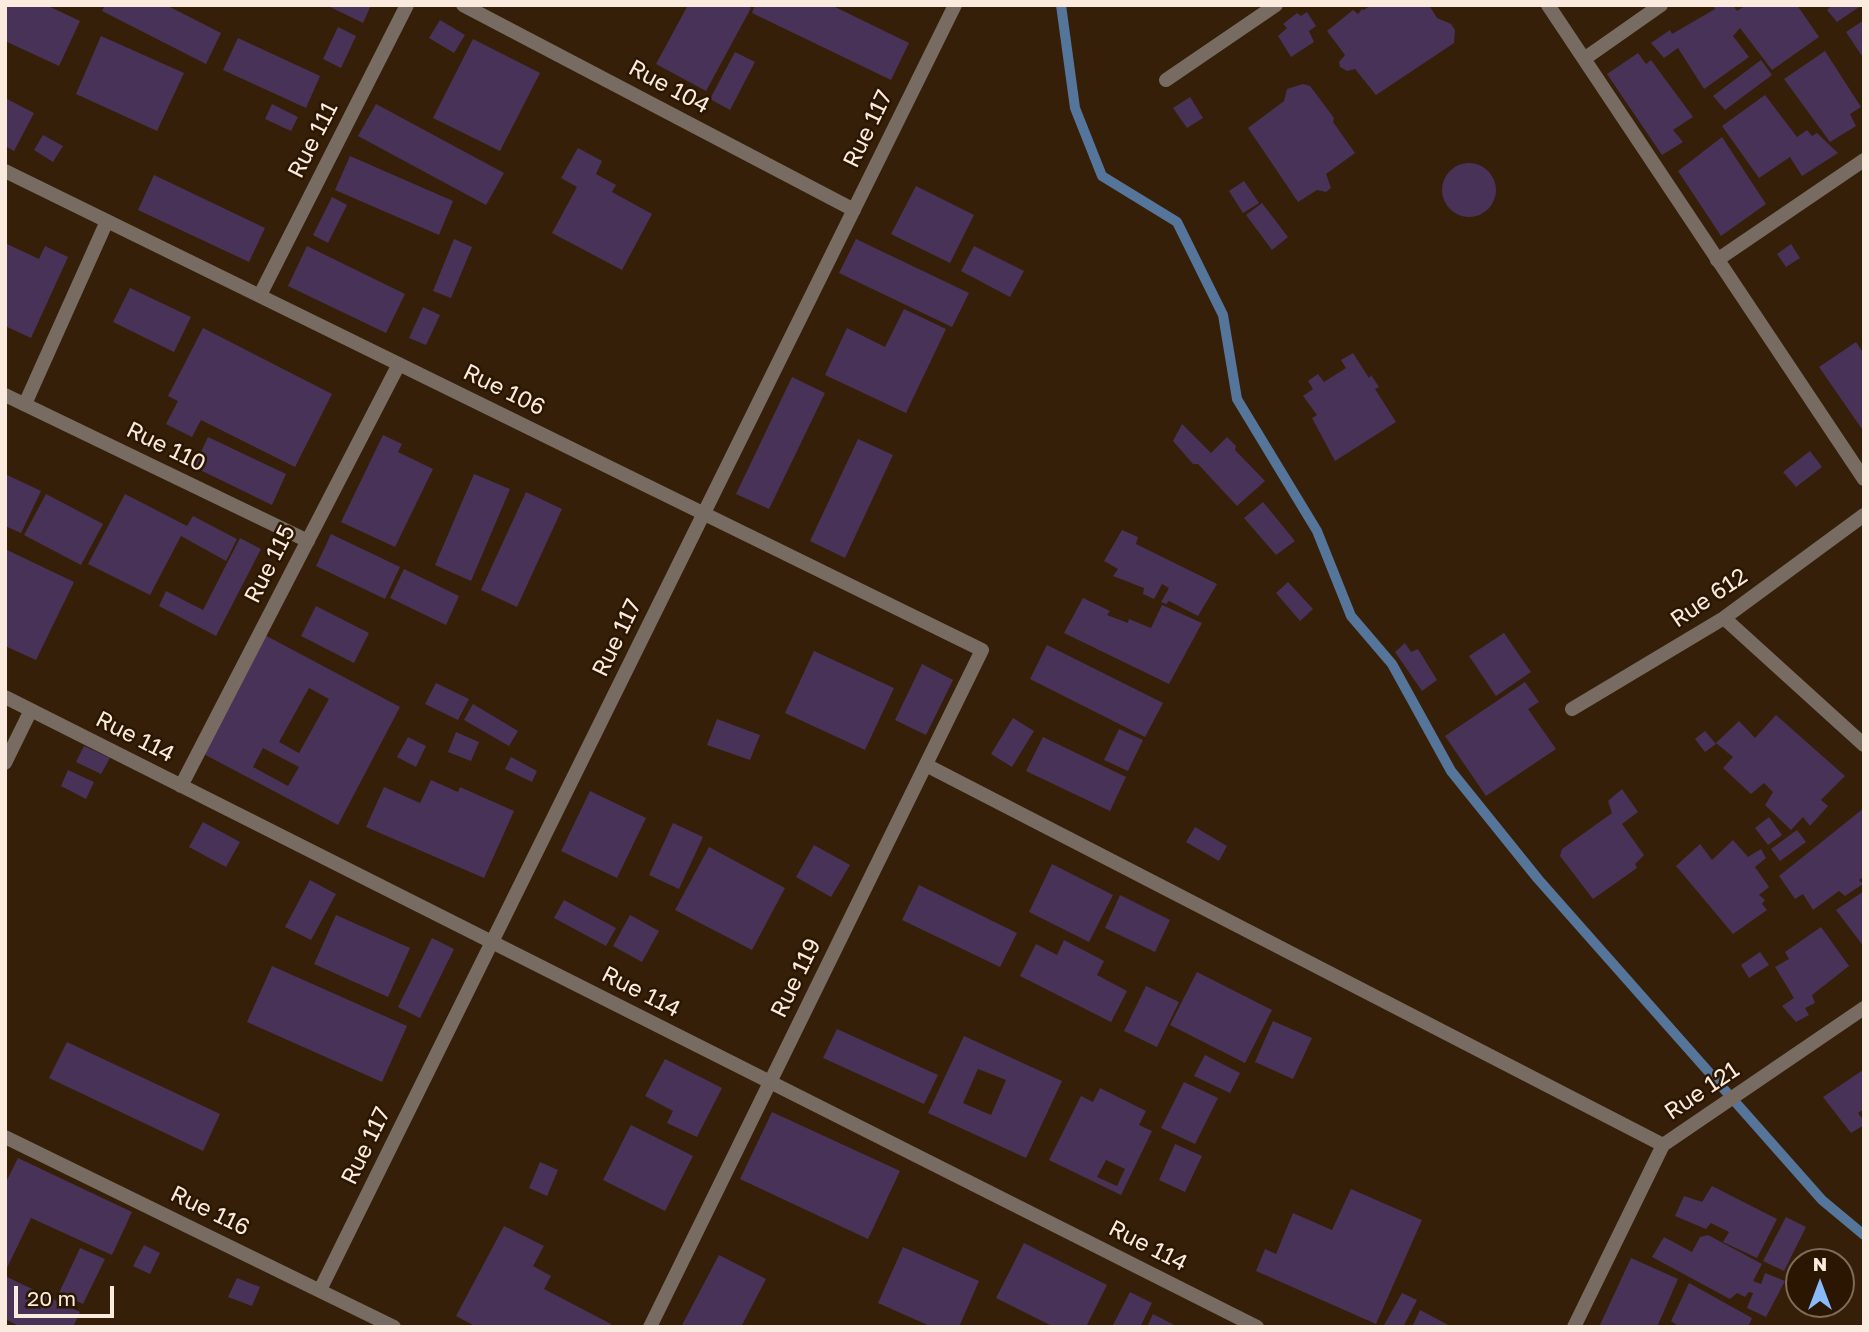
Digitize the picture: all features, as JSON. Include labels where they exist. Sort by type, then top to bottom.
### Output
[{"type":"street","name":"Rue 111","points":[[260,295],[407,5]]},
{"type":"street","name":"Rue 104","points":[[463,5],[854,209]]},
{"type":"street","name":"Rue 117","points":[[320,1290],[955,5]]},
{"type":"street","points":[[1166,80],[1276,5]]},
{"type":"street","points":[[1548,5],[1864,479]]},
{"type":"street","points":[[1584,59],[1661,5]]},
{"type":"street","points":[[1717,260],[1864,160]]},
{"type":"street","name":"Rue 106","points":[[5,171],[982,650]]},
{"type":"street","points":[[25,404],[107,220]]},
{"type":"street","name":"Rue 115","points":[[181,786],[399,364]]},
{"type":"street","name":"Rue 110","points":[[5,395],[308,541]]},
{"type":"street","name":"Rue 612","points":[[1572,709],[1724,618],[1864,515]]},
{"type":"street","points":[[1724,618],[1864,745]]},
{"type":"street","name":"Rue 119","points":[[650,1327],[982,650]]},
{"type":"street","name":"Rue 114","points":[[5,697],[1257,1327]]},
{"type":"street","points":[[5,762],[31,710]]},
{"type":"street","points":[[926,765],[1663,1145]]},
{"type":"street","name":"Rue 121","points":[[1574,1327],[1663,1145],[1864,1008]]},
{"type":"street","name":"Rue 116","points":[[5,1137],[394,1327]]},
{"type":"building","points":[[5,5],[46,5],[80,21],[59,66],[5,41]]},
{"type":"building","points":[[105,5],[166,5],[221,33],[206,64],[102,11]]},
{"type":"building","points":[[326,5],[371,5],[363,23]]},
{"type":"building","points":[[688,5],[747,5],[751,8],[706,91],[656,64]]},
{"type":"building","points":[[755,5],[831,5],[909,43],[891,80],[752,13]]},
{"type":"building","points":[[1371,5],[1429,5],[1437,18],[1451,24],[1455,30],[1454,43],[1376,95],[1355,69],[1347,71],[1340,67],[1339,62],[1345,55],[1327,31],[1353,10],[1358,14]]},
{"type":"building","points":[[1713,5],[1733,5],[1737,11],[1746,5],[1797,5],[1819,37],[1772,70],[1740,28],[1733,36],[1749,57],[1704,89],[1678,48],[1664,58],[1651,43],[1670,30],[1672,34],[1715,9]]},
{"type":"building","points":[[1832,5],[1862,5],[1837,22],[1827,10]]},
{"type":"building","points":[[1307,12],[1316,26],[1309,31],[1314,42],[1291,57],[1278,36],[1287,28],[1283,24],[1297,13],[1301,16]]},
{"type":"building","points":[[440,20],[465,35],[454,53],[429,38]]},
{"type":"building","points":[[1864,20],[1864,59],[1846,32]]},
{"type":"building","points":[[338,27],[356,36],[341,68],[323,59]]},
{"type":"building","points":[[101,36],[184,73],[157,131],[76,94]]},
{"type":"building","points":[[238,38],[320,76],[306,108],[223,70]]},
{"type":"building","points":[[473,39],[540,73],[500,151],[433,118]]},
{"type":"building","points":[[1825,51],[1861,107],[1850,114],[1856,126],[1830,142],[1784,79]]},
{"type":"building","points":[[735,52],[755,62],[730,110],[710,99]]},
{"type":"building","points":[[1638,53],[1646,64],[1651,60],[1693,117],[1673,130],[1683,142],[1662,155],[1607,74]]},
{"type":"building","points":[[1761,60],[1772,75],[1725,110],[1713,96]]},
{"type":"building","points":[[1303,84],[1310,86],[1355,153],[1326,174],[1331,188],[1326,192],[1317,190],[1298,202],[1248,128],[1284,101],[1287,89]]},
{"type":"building","points":[[1765,95],[1797,137],[1807,130],[1812,136],[1817,133],[1838,153],[1802,176],[1790,157],[1759,178],[1722,126]]},
{"type":"building","points":[[1190,97],[1203,118],[1187,128],[1173,108]]},
{"type":"building","points":[[5,98],[34,113],[14,151],[5,146]]},
{"type":"building","points":[[272,104],[298,117],[291,131],[265,119]]},
{"type":"building","points":[[376,104],[504,173],[486,205],[358,136]]},
{"type":"building","points":[[43,135],[63,146],[53,162],[34,150]]},
{"type":"building","points":[[1722,137],[1766,204],[1721,236],[1678,171]]},
{"type":"building","points":[[578,148],[602,161],[596,174],[616,185],[612,192],[652,214],[622,270],[552,233],[577,187],[561,178]]},
{"type":"building","points":[[350,156],[453,201],[439,235],[335,190]]},
{"type":"building","points":[[1469,163],[1488,171],[1496,190],[1488,209],[1469,217],[1450,209],[1442,190],[1450,171]]},
{"type":"building","points":[[154,175],[265,228],[249,262],[138,210]]},
{"type":"building","points":[[1244,181],[1259,203],[1243,213],[1229,191]]},
{"type":"building","points":[[916,186],[974,215],[950,263],[891,234]]},
{"type":"building","points":[[332,197],[347,205],[328,243],[313,235]]},
{"type":"building","points":[[1262,203],[1288,237],[1272,250],[1246,215]]},
{"type":"building","points":[[454,239],[472,247],[451,298],[433,291]]},
{"type":"building","points":[[856,239],[969,293],[952,327],[839,273]]},
{"type":"building","points":[[5,243],[39,259],[45,246],[68,257],[31,338],[5,326]]},
{"type":"building","points":[[1791,244],[1800,258],[1786,267],[1777,254]]},
{"type":"building","points":[[307,246],[405,294],[386,333],[288,286]]},
{"type":"building","points":[[974,246],[1024,271],[1010,297],[961,271]]},
{"type":"building","points":[[130,288],[191,317],[174,352],[113,322]]},
{"type":"building","points":[[423,307],[440,315],[426,345],[409,338]]},
{"type":"building","points":[[904,309],[946,329],[906,413],[825,375],[847,328],[885,347]]},
{"type":"building","points":[[203,328],[332,394],[295,467],[201,420],[192,437],[166,424],[178,401],[168,396]]},
{"type":"building","points":[[1856,342],[1864,354],[1864,432],[1819,367]]},
{"type":"building","points":[[1353,353],[1369,378],[1371,375],[1379,387],[1375,389],[1396,422],[1335,461],[1312,418],[1317,415],[1303,396],[1313,389],[1308,381],[1318,374],[1324,382],[1346,368],[1341,360]]},
{"type":"building","points":[[792,377],[825,393],[769,509],[736,494]]},
{"type":"building","points":[[1182,424],[1211,453],[1227,437],[1236,446],[1235,450],[1265,481],[1237,506],[1173,441]]},
{"type":"building","points":[[383,435],[402,444],[398,452],[433,469],[395,547],[341,522]]},
{"type":"building","points":[[208,437],[286,474],[272,505],[194,467]]},
{"type":"building","points":[[858,439],[893,455],[845,558],[810,541]]},
{"type":"building","points":[[1810,451],[1822,467],[1796,487],[1783,472]]},
{"type":"building","points":[[5,474],[41,491],[21,533],[5,526]]},
{"type":"building","points":[[474,474],[510,489],[471,581],[435,565]]},
{"type":"building","points":[[526,492],[562,509],[517,607],[481,590]]},
{"type":"building","points":[[46,494],[103,524],[81,565],[24,535]]},
{"type":"building","points":[[125,494],[187,526],[193,516],[237,539],[226,561],[181,536],[150,595],[88,564]]},
{"type":"building","points":[[1263,502],[1295,541],[1276,555],[1244,518]]},
{"type":"building","points":[[1122,530],[1138,537],[1136,544],[1217,584],[1198,616],[1169,601],[1166,604],[1161,602],[1169,588],[1162,584],[1154,599],[1143,594],[1144,588],[1113,576],[1118,569],[1104,561]]},
{"type":"building","points":[[331,534],[400,567],[385,599],[316,566]]},
{"type":"building","points":[[240,538],[261,549],[216,636],[159,606],[166,591],[203,610]]},
{"type":"building","points":[[5,549],[74,582],[36,660],[5,646]]},
{"type":"building","points":[[404,569],[459,596],[446,625],[390,598]]},
{"type":"building","points":[[1288,582],[1313,609],[1300,621],[1276,593]]},
{"type":"building","points":[[1083,598],[1110,611],[1107,615],[1128,623],[1129,619],[1151,628],[1162,605],[1202,623],[1169,684],[1064,633]]},
{"type":"building","points":[[316,606],[369,633],[354,663],[301,636]]},
{"type":"building","points":[[261,633],[400,707],[338,825],[198,751]],"holes":[[[309,688],[329,699],[299,753],[279,742]],[[263,748],[299,767],[288,786],[253,767]]]},
{"type":"building","points":[[1504,633],[1531,672],[1496,696],[1469,656]]},
{"type":"building","points":[[1405,643],[1411,652],[1418,649],[1437,680],[1422,691],[1395,652]]},
{"type":"building","points":[[1047,645],[1163,703],[1145,737],[1030,679]]},
{"type":"building","points":[[814,651],[894,688],[865,750],[785,713]]},
{"type":"building","points":[[922,664],[953,680],[926,735],[895,720]]},
{"type":"building","points":[[1525,682],[1539,702],[1528,709],[1556,749],[1486,796],[1445,736]]},
{"type":"building","points":[[436,683],[469,699],[458,720],[425,704]]},
{"type":"building","points":[[473,704],[518,731],[509,746],[464,720]]},
{"type":"building","points":[[1776,715],[1845,776],[1821,800],[1828,806],[1810,826],[1803,817],[1791,830],[1765,805],[1773,792],[1764,783],[1751,794],[1723,768],[1733,757],[1716,743],[1739,721],[1755,738]]},
{"type":"building","points":[[1013,718],[1034,731],[1012,767],[991,754]]},
{"type":"building","points":[[717,719],[760,735],[750,760],[707,745]]},
{"type":"building","points":[[1119,729],[1143,740],[1128,771],[1104,760]]},
{"type":"building","points":[[1705,731],[1716,744],[1705,752],[1695,739]]},
{"type":"building","points":[[456,732],[479,742],[471,761],[448,752]]},
{"type":"building","points":[[408,737],[426,746],[416,767],[397,757]]},
{"type":"building","points":[[1043,737],[1126,777],[1110,811],[1026,771]]},
{"type":"building","points":[[84,746],[110,758],[101,774],[76,762]]},
{"type":"building","points":[[511,757],[537,771],[532,782],[505,769]]},
{"type":"building","points":[[68,770],[94,782],[86,799],[61,786]]},
{"type":"building","points":[[431,780],[458,792],[460,787],[514,811],[484,878],[366,827],[384,787],[420,803]]},
{"type":"building","points":[[1622,789],[1638,812],[1622,824],[1644,855],[1635,864],[1637,868],[1593,899],[1560,856],[1562,849],[1612,813],[1608,801]]},
{"type":"building","points":[[590,791],[646,818],[617,878],[561,851]]},
{"type":"building","points":[[1864,808],[1864,876],[1859,880],[1863,884],[1845,896],[1839,891],[1813,910],[1803,894],[1795,899],[1779,876]]},
{"type":"building","points":[[1769,817],[1782,835],[1768,845],[1755,828]]},
{"type":"building","points":[[203,822],[240,842],[226,867],[189,847]]},
{"type":"building","points":[[673,823],[703,837],[679,889],[649,875]]},
{"type":"building","points":[[1195,827],[1227,846],[1219,861],[1186,842]]},
{"type":"building","points":[[1797,830],[1806,842],[1780,861],[1771,849]]},
{"type":"building","points":[[1733,840],[1748,857],[1761,849],[1766,858],[1755,867],[1769,887],[1759,895],[1765,900],[1762,904],[1767,910],[1733,934],[1676,866],[1700,844],[1712,860]]},
{"type":"building","points":[[814,845],[850,865],[831,897],[796,877]]},
{"type":"building","points":[[709,847],[785,888],[752,950],[675,910]]},
{"type":"building","points":[[1052,864],[1113,895],[1089,942],[1029,912]]},
{"type":"building","points":[[310,880],[336,894],[311,940],[285,927]]},
{"type":"building","points":[[919,885],[1017,933],[1000,967],[902,920]]},
{"type":"building","points":[[1864,891],[1864,947],[1836,910]]},
{"type":"building","points":[[1120,895],[1170,920],[1155,952],[1105,928]]},
{"type":"building","points":[[564,900],[616,928],[606,946],[554,918]]},
{"type":"building","points":[[336,915],[410,948],[388,997],[314,964]]},
{"type":"building","points":[[630,915],[659,931],[642,962],[613,946]]},
{"type":"building","points":[[1821,927],[1849,966],[1812,995],[1815,1003],[1805,1008],[1809,1015],[1796,1022],[1782,1006],[1794,998],[1775,967],[1789,959],[1785,952]]},
{"type":"building","points":[[432,938],[454,949],[420,1018],[398,1007]]},
{"type":"building","points":[[1064,940],[1104,961],[1097,975],[1127,991],[1111,1022],[1020,976],[1036,944],[1057,955]]},
{"type":"building","points":[[1760,952],[1769,965],[1749,978],[1741,965]]},
{"type":"building","points":[[272,966],[407,1026],[382,1082],[247,1022]]},
{"type":"building","points":[[1197,972],[1272,1010],[1245,1063],[1170,1025]]},
{"type":"building","points":[[1146,986],[1179,1002],[1157,1047],[1124,1031]]},
{"type":"building","points":[[1273,1021],[1312,1038],[1293,1079],[1255,1062]]},
{"type":"building","points":[[837,1029],[938,1075],[924,1104],[823,1058]]},
{"type":"building","points":[[964,1036],[1062,1081],[1026,1158],[928,1113]],"holes":[[[978,1069],[1006,1080],[991,1115],[963,1103]]]},
{"type":"building","points":[[67,1042],[220,1114],[203,1151],[49,1078]]},
{"type":"building","points":[[1205,1055],[1240,1073],[1230,1093],[1194,1076]]},
{"type":"building","points":[[665,1059],[722,1088],[697,1137],[667,1123],[673,1111],[645,1096]]},
{"type":"building","points":[[1863,1070],[1864,1109],[1858,1113],[1864,1125],[1851,1133],[1823,1097]]},
{"type":"building","points":[[1184,1082],[1218,1098],[1195,1144],[1161,1128]]},
{"type":"building","points":[[1100,1088],[1146,1111],[1139,1125],[1152,1131],[1121,1195],[1049,1160],[1081,1096],[1093,1102]],"holes":[[[1106,1160],[1125,1169],[1117,1186],[1097,1177]]]},
{"type":"building","points":[[772,1112],[900,1171],[868,1239],[740,1179]]},
{"type":"building","points":[[631,1125],[693,1156],[665,1211],[603,1180]]},
{"type":"building","points":[[1175,1144],[1202,1156],[1185,1192],[1159,1180]]},
{"type":"building","points":[[18,1158],[132,1212],[112,1255],[31,1218],[5,1272],[5,1184]]},
{"type":"building","points":[[540,1162],[558,1170],[547,1196],[529,1188]]},
{"type":"building","points":[[1712,1186],[1777,1219],[1757,1258],[1723,1242],[1729,1232],[1711,1223],[1706,1229],[1675,1216],[1684,1196],[1702,1202]]},
{"type":"building","points":[[1351,1189],[1422,1220],[1376,1324],[1256,1271],[1265,1249],[1276,1254],[1293,1213],[1332,1230]]},
{"type":"building","points":[[1786,1217],[1806,1227],[1796,1248],[1785,1248],[1784,1271],[1763,1261]]},
{"type":"building","points":[[504,1226],[544,1246],[533,1266],[551,1276],[544,1289],[611,1324],[610,1327],[473,1327],[456,1316]]},
{"type":"building","points":[[1708,1235],[1762,1264],[1753,1281],[1761,1284],[1765,1273],[1785,1281],[1766,1317],[1747,1308],[1753,1293],[1749,1292],[1745,1297],[1737,1293],[1730,1299],[1652,1257],[1664,1237],[1692,1252],[1700,1237]]},
{"type":"building","points":[[1024,1243],[1107,1285],[1086,1327],[1054,1327],[996,1298]]},
{"type":"building","points":[[144,1245],[160,1253],[150,1274],[133,1266]]},
{"type":"building","points":[[903,1247],[979,1281],[959,1327],[932,1327],[878,1303]]},
{"type":"building","points":[[80,1248],[105,1259],[83,1304],[59,1293]]},
{"type":"building","points":[[719,1255],[766,1279],[741,1327],[681,1327]]},
{"type":"building","points":[[1631,1258],[1678,1279],[1657,1327],[1599,1327]]},
{"type":"building","points":[[5,1276],[80,1312],[73,1327],[21,1327],[5,1319]]},
{"type":"building","points":[[237,1278],[260,1287],[252,1306],[228,1297]]},
{"type":"building","points":[[1689,1283],[1752,1318],[1748,1327],[1680,1327],[1671,1321]]},
{"type":"building","points":[[1130,1292],[1152,1303],[1140,1327],[1112,1327]]},
{"type":"building","points":[[1402,1293],[1417,1300],[1403,1327],[1383,1327]]},
{"type":"building","points":[[1420,1310],[1452,1327],[1412,1327]]},
{"type":"building","points":[[1153,1314],[1178,1327],[1147,1327]]},
{"type":"waterway","points":[[1061,5],[1075,108],[1102,176],[1177,222],[1223,315],[1237,399],[1317,531],[1351,616],[1392,664],[1451,771],[1538,879],[1822,1200],[1864,1235]]}]
